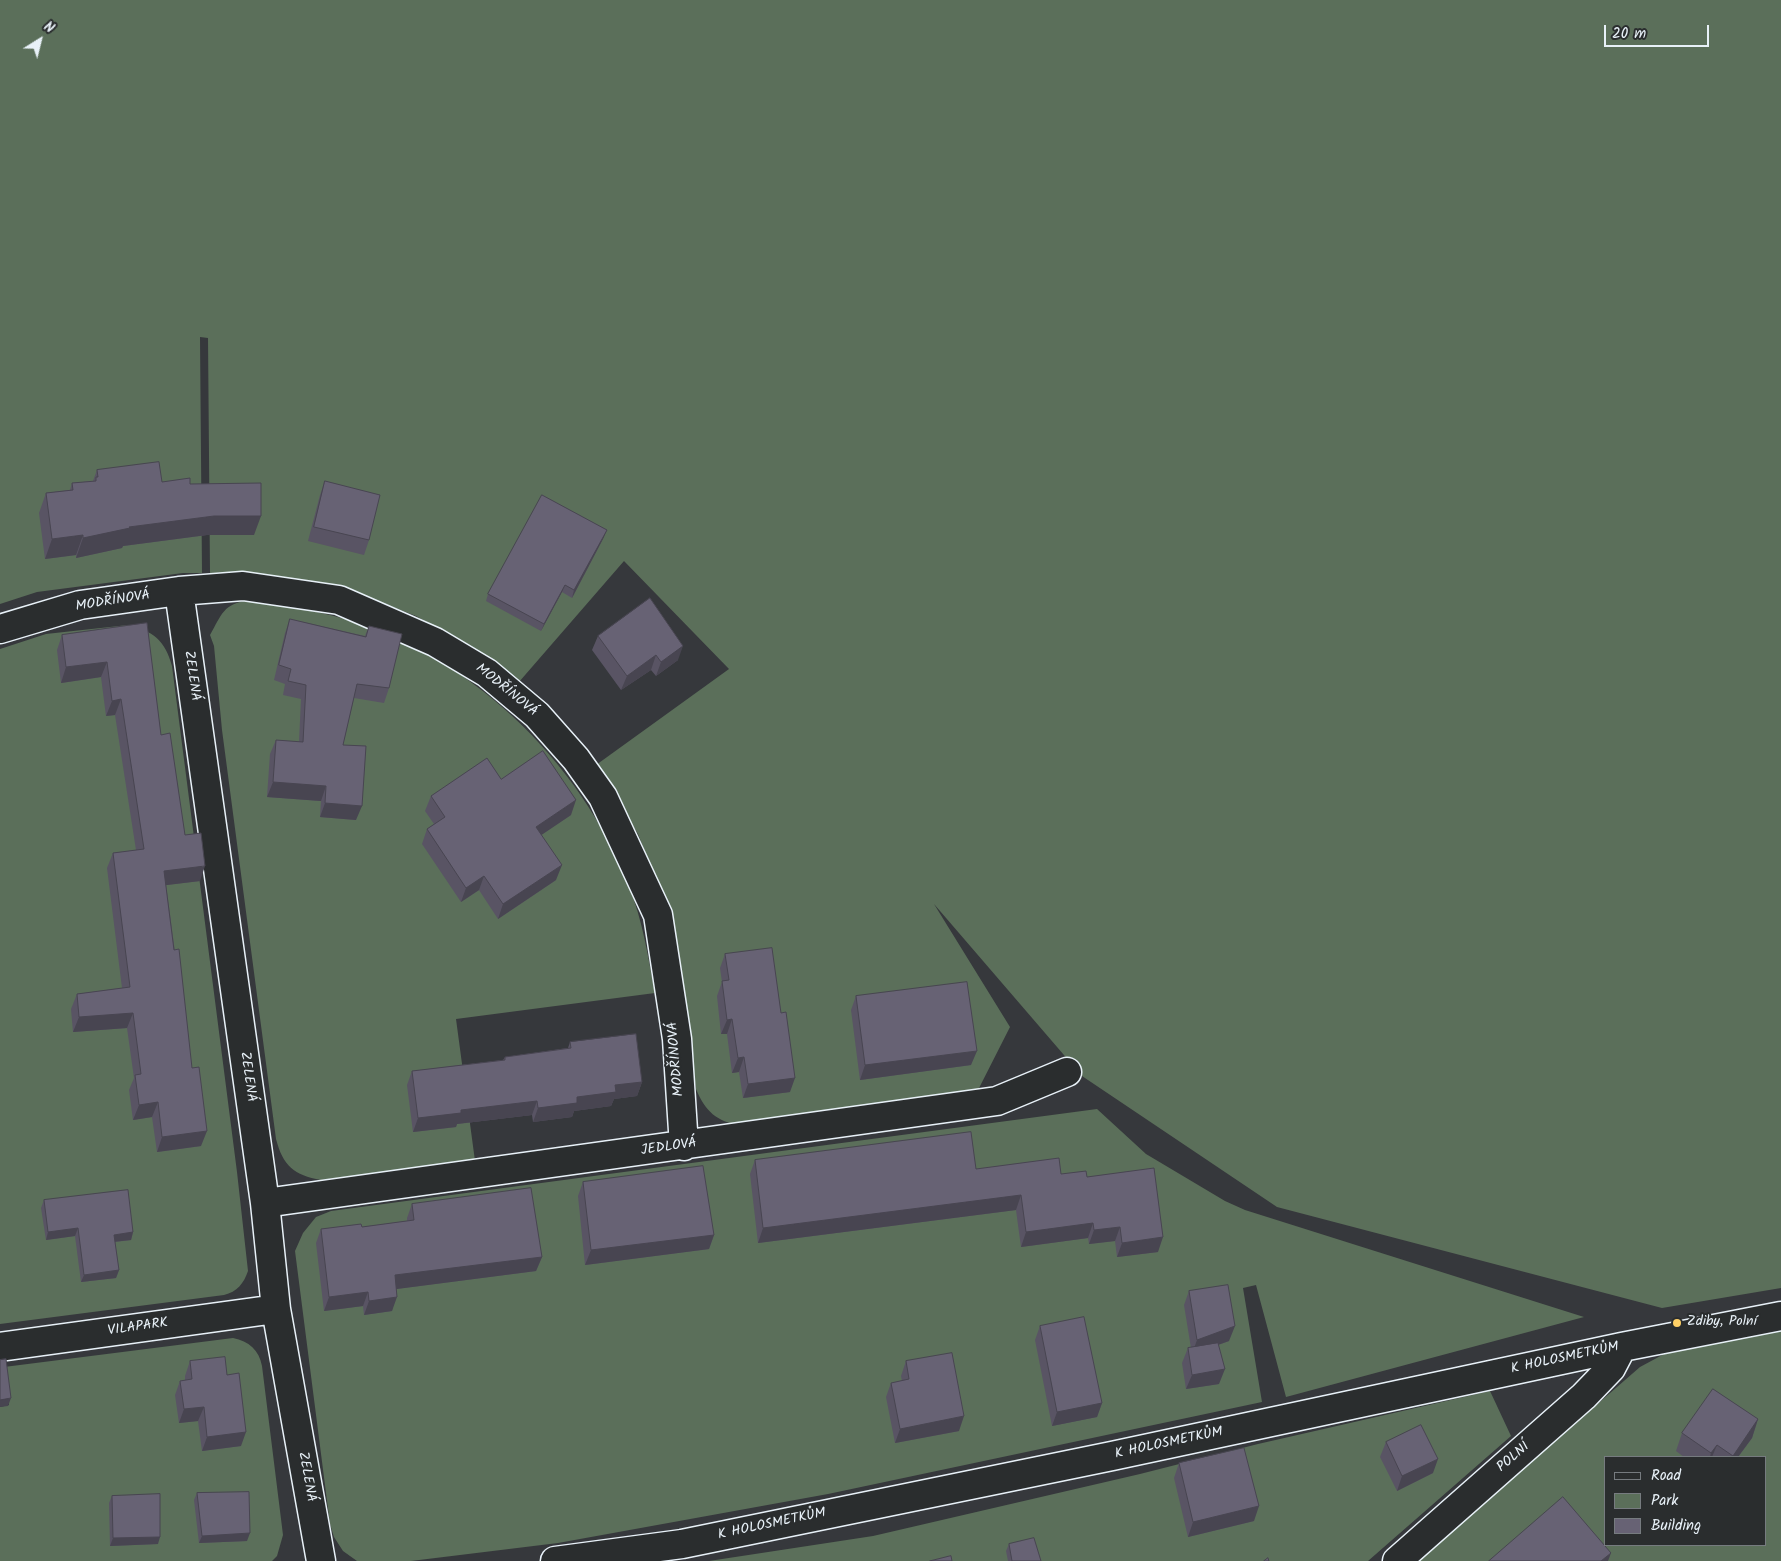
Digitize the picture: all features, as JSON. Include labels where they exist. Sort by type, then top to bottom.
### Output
[{"type":"street","name":"MODŘÍNOVÁ","points":[[0,629],[80,605],[179,592],[244,586],[339,600],[435,642],[487,673],[538,715],[576,759],[603,796],[658,915],[677,1039],[684,1146]]},
{"type":"street","name":"ZELENÁ","points":[[179,592],[265,1203],[276,1309],[320,1561]]},
{"type":"street","name":"JEDLOVÁ","points":[[265,1203],[997,1101],[1068,1072]]},
{"type":"street","name":"VILAPARK","points":[[0,1347],[276,1309]]},
{"type":"street","name":"K HOLOSMETKŮM","points":[[555,1561],[683,1552],[1121,1454],[1622,1347],[1781,1316]]},
{"type":"street","name":"POLNÍ","points":[[1397,1561],[1584,1396],[1611,1368],[1622,1347]]},
{"type":"green space","points":[[0,0],[1781,0],[1781,1288],[1662,1308],[1277,1207],[1082,1076],[934,904],[1010,1027],[975,1096],[740,1125],[718,1118],[703,1103],[696,1089],[677,950],[663,897],[638,834],[596,765],[729,669],[624,561],[519,682],[475,649],[416,616],[357,593],[320,583],[250,572],[210,573],[208,338],[200,337],[202,573],[183,573],[37,592],[0,604]]},
{"type":"green space","points":[[249,600],[334,616],[383,632],[429,655],[473,684],[513,717],[550,755],[581,796],[608,840],[629,887],[642,926],[655,993],[456,1019],[475,1161],[321,1180],[297,1172],[286,1163],[282,1156],[276,1139],[222,730],[214,646],[210,635],[228,607]]},
{"type":"green space","points":[[128,625],[144,630],[157,638],[166,649],[172,666],[248,1271],[233,1292],[224,1295],[0,1324],[0,649],[46,634]]},
{"type":"green space","points":[[1097,1109],[1146,1154],[1225,1201],[1245,1210],[1584,1317],[1286,1397],[1256,1285],[1243,1288],[1262,1402],[828,1494],[558,1543],[411,1561],[357,1561],[343,1551],[334,1537],[330,1524],[295,1251],[303,1233],[316,1217],[331,1211]]},
{"type":"green space","points":[[1781,1330],[1781,1561],[1417,1561],[1640,1367],[1666,1353]]},
{"type":"green space","points":[[233,1338],[244,1341],[252,1347],[261,1360],[283,1535],[277,1556],[272,1561],[0,1561],[0,1407],[9,1405],[4,1367]]},
{"type":"green space","points":[[1490,1391],[1511,1436],[1368,1561],[709,1561],[873,1536]]},
{"type":"building","points":[[159,462],[162,482],[190,478],[190,484],[261,483],[261,516],[214,516],[129,527],[83,538],[83,535],[52,539],[46,493],[73,490],[72,483],[96,481],[96,477],[98,477],[97,470]]},
{"type":"building","points":[[325,481],[380,495],[369,540],[314,527]]},
{"type":"building","points":[[542,495],[607,530],[574,590],[565,585],[544,624],[488,594]]},
{"type":"building","points":[[650,598],[683,646],[661,662],[656,655],[627,676],[598,636]]},
{"type":"building","points":[[290,619],[366,637],[369,626],[402,634],[389,688],[357,684],[343,745],[366,746],[362,806],[325,803],[326,786],[273,782],[276,740],[303,742],[306,685],[288,681],[291,669],[279,665]]},
{"type":"building","points":[[147,623],[161,735],[170,733],[185,835],[201,833],[205,866],[164,871],[174,950],[179,949],[192,1068],[199,1067],[207,1131],[162,1137],[158,1102],[139,1105],[135,1075],[141,1074],[133,1013],[79,1017],[77,994],[130,987],[113,853],[144,849],[121,699],[112,701],[107,662],[66,667],[62,635]]},
{"type":"building","points":[[543,751],[576,800],[536,827],[562,865],[503,904],[484,876],[466,888],[427,829],[445,817],[431,796],[487,758],[501,779]]},
{"type":"building","points":[[772,948],[781,1013],[786,1012],[795,1078],[748,1084],[744,1057],[738,1058],[732,1019],[727,1020],[722,981],[729,980],[725,954]]},
{"type":"building","points":[[967,982],[977,1051],[865,1065],[856,996]]},
{"type":"building","points":[[636,1034],[642,1082],[615,1085],[616,1092],[577,1097],[577,1103],[538,1108],[537,1101],[461,1110],[461,1113],[418,1118],[412,1071],[505,1060],[505,1057],[571,1048],[570,1042]]},
{"type":"building","points":[[971,1132],[976,1169],[1059,1158],[1061,1174],[1086,1171],[1087,1177],[1154,1168],[1163,1237],[1122,1243],[1120,1227],[1094,1230],[1093,1223],[1026,1232],[1021,1195],[763,1228],[755,1160]]},
{"type":"building","points":[[703,1166],[714,1235],[591,1250],[583,1182]]},
{"type":"building","points":[[531,1188],[542,1257],[395,1275],[397,1297],[369,1301],[368,1292],[329,1297],[321,1229],[361,1224],[362,1227],[414,1220],[412,1204]]},
{"type":"building","points":[[128,1190],[133,1232],[114,1235],[119,1270],[84,1275],[78,1228],[48,1232],[44,1200]]},
{"type":"building","points":[[1228,1285],[1235,1326],[1197,1340],[1189,1291]]},
{"type":"building","points":[[1084,1317],[1102,1403],[1057,1412],[1040,1326]]},
{"type":"building","points":[[1218,1343],[1225,1369],[1192,1375],[1188,1348]]},
{"type":"building","points":[[952,1353],[964,1416],[900,1429],[891,1383],[909,1379],[906,1361]]},
{"type":"building","points":[[225,1357],[227,1375],[239,1373],[246,1432],[207,1437],[204,1407],[184,1409],[180,1381],[192,1379],[190,1361]]},
{"type":"building","points":[[6,1359],[11,1398],[0,1400],[0,1360]]},
{"type":"building","points":[[1713,1389],[1758,1419],[1733,1456],[1717,1445],[1711,1453],[1682,1433]]},
{"type":"building","points":[[1421,1425],[1438,1459],[1402,1476],[1386,1442]]},
{"type":"building","points":[[1244,1448],[1259,1506],[1193,1522],[1179,1463]]},
{"type":"building","points":[[249,1492],[250,1533],[202,1536],[197,1493]]},
{"type":"building","points":[[160,1494],[160,1537],[113,1538],[112,1496]]},
{"type":"building","points":[[1563,1497],[1611,1553],[1601,1561],[1489,1561]]},
{"type":"building","points":[[1034,1538],[1041,1561],[1012,1561],[1009,1544]]},
{"type":"building","points":[[951,1556],[952,1561],[930,1561]]},
{"type":"place","name":"Zdiby, Polní","points":[[1677,1323]]}]
